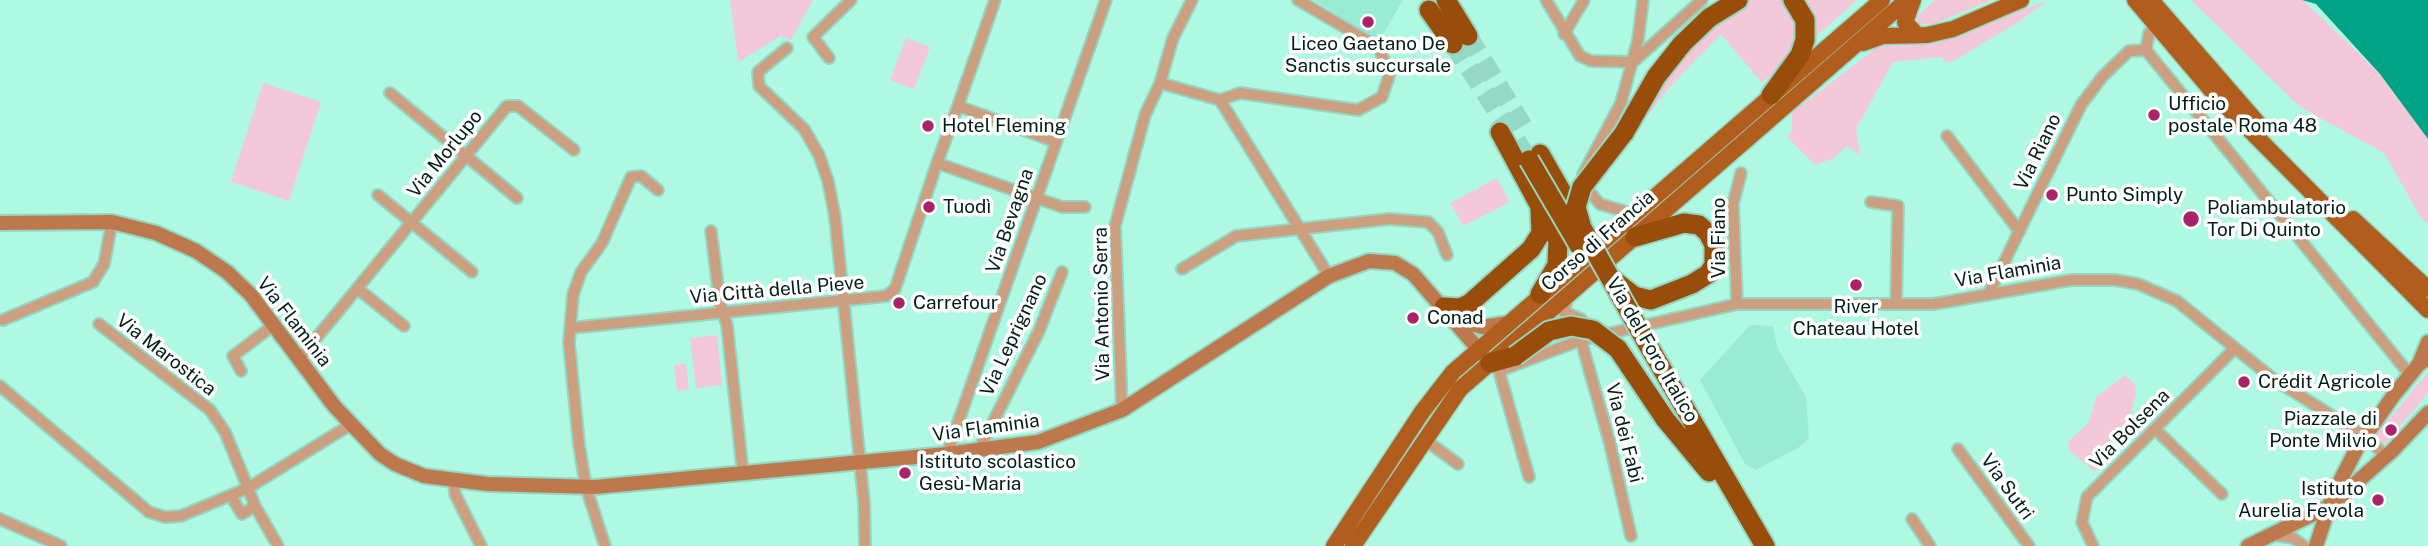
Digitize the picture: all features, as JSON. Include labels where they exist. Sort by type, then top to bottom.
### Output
[{"type":"highway","points":[[1429,10],[1461,40],[1446,0]]},
{"type":"highway","points":[[1582,228],[1576,207],[1578,192],[1624,133],[1656,76],[1702,24],[1738,0]]},
{"type":"highway","points":[[1772,95],[1804,44],[1805,20],[1793,0]]},
{"type":"highway","points":[[1500,132],[1554,230],[1560,249],[1557,265],[1540,294]]},
{"type":"highway","name":"Via del Foro Italico","points":[[1750,546],[1643,346],[1611,278],[1535,157],[1643,346],[1765,546]]},
{"type":"highway","points":[[1449,313],[1469,304],[1531,249],[1542,228],[1537,198]]},
{"type":"highway","points":[[1611,278],[1634,296],[1646,300],[1678,291],[1708,274],[1714,265],[1716,251],[1708,233],[1699,225],[1684,223],[1635,237]]},
{"type":"highway","points":[[1489,361],[1515,356],[1534,339],[1553,329],[1571,326],[1592,330],[1618,349],[1665,419],[1709,472]]},
{"type":"main road","points":[[1853,25],[1865,0]]},
{"type":"main road","name":"Corso di Francia","points":[[1334,546],[1438,388],[1489,361],[1508,323],[1882,0]]},
{"type":"main road","name":"Corso di Francia","points":[[1353,546],[1455,394],[1489,361],[1907,0]]},
{"type":"main road","points":[[1913,0],[1905,22],[1917,35]]},
{"type":"main road","points":[[1846,52],[1880,37],[1953,29],[2021,0]]},
{"type":"main road","points":[[2134,0],[2428,310]]},
{"type":"main road","points":[[2151,0],[2213,73],[2223,94],[2428,289]]},
{"type":"street","points":[[829,58],[813,37],[850,0]]},
{"type":"street","points":[[995,0],[937,163],[1062,206],[1085,207]]},
{"type":"street","name":"Via Bevagna","points":[[947,454],[1106,0]]},
{"type":"street","name":"Via Antonio Serra","points":[[1122,410],[1115,226],[1145,115],[1160,83],[1173,38],[1192,0]]},
{"type":"street","points":[[1160,83],[1220,100],[1240,93],[1359,110],[1382,97],[1390,73],[1378,47],[1298,0]]},
{"type":"street","points":[[1546,0],[1576,54],[1587,60],[1633,62],[1702,0]]},
{"type":"street","points":[[1564,34],[1584,0]]},
{"type":"street","points":[[1633,214],[1600,204],[1587,189],[1583,174],[1618,110],[1633,62],[1643,0]]},
{"type":"street","points":[[2213,73],[2202,69],[2163,25],[2157,27],[2146,39],[2146,50],[2386,344],[2421,365]]},
{"type":"street","points":[[787,48],[758,72],[759,86],[798,122],[822,163],[833,204],[841,301],[867,530],[866,546]]},
{"type":"street","name":"Via Riano","points":[[1988,295],[2087,96],[2129,51],[2146,50]]},
{"type":"street","points":[[390,93],[517,198]]},
{"type":"street","points":[[2199,115],[2223,94]]},
{"type":"street","points":[[1220,100],[1329,276]]},
{"type":"street","name":"Via Morlupo","points":[[300,358],[504,108],[510,104],[518,106],[574,150]]},
{"type":"street","points":[[958,106],[1056,142]]},
{"type":"street","points":[[1946,136],[2020,231]]},
{"type":"street","name":"Via Città della Pieve","points":[[570,328],[882,298],[893,292],[937,163]]},
{"type":"street","name":"Via Fiano","points":[[1737,304],[1733,204],[1741,173]]},
{"type":"street","points":[[605,546],[586,487],[570,359],[570,328],[577,280],[603,243],[631,177],[641,176],[658,190]]},
{"type":"street","points":[[378,195],[472,272]]},
{"type":"street","points":[[1871,202],[1898,206],[1896,303]]},
{"type":"street","points":[[1182,270],[1236,236],[1297,227],[1389,219],[1422,220],[1436,229],[1447,255]]},
{"type":"street","points":[[3,320],[93,282],[104,264],[112,222]]},
{"type":"street","name":"Via Flaminia","points":[[0,223],[112,222],[156,233],[196,251],[238,282],[275,324],[351,425],[395,464],[424,475],[454,480],[586,487],[947,454],[1038,442],[1122,410],[1329,276],[1362,262],[1390,262],[1413,274],[1489,361],[1737,304],[1942,303],[2071,280],[2125,281],[2177,301],[2281,385],[2364,436]]},
{"type":"street","points":[[711,231],[720,303],[725,312],[743,474]]},
{"type":"street","name":"Via Leprignano","points":[[979,450],[1034,341],[1062,272]]},
{"type":"street","points":[[358,289],[404,326]]},
{"type":"street","points":[[1568,295],[1563,308],[1566,314],[1613,332]]},
{"type":"street","points":[[1449,313],[1482,327],[1508,323]]},
{"type":"street","name":"Via Marostica","points":[[99,324],[210,410],[225,432],[255,506],[278,546]]},
{"type":"street","points":[[241,372],[233,356],[275,324]]},
{"type":"street","name":"Via dei Fabi","points":[[1581,340],[1609,440],[1631,536]]},
{"type":"street","points":[[2316,546],[2330,506],[2364,436],[2421,365],[2428,342]]},
{"type":"street","name":"Via Bolsena","points":[[2093,546],[2082,522],[2085,500],[2235,348]]},
{"type":"street","points":[[1489,361],[1529,477]]},
{"type":"street","points":[[0,386],[152,514],[181,516],[232,496],[351,425]]},
{"type":"street","points":[[2248,546],[2330,506],[2386,456],[2428,413]]},
{"type":"street","points":[[2155,429],[2222,494]]},
{"type":"street","points":[[2364,436],[2386,456]]},
{"type":"street","points":[[1424,439],[1458,464]]},
{"type":"street","name":"Via Sutri","points":[[1958,449],[2029,546]]},
{"type":"street","points":[[454,480],[455,495],[481,546]]},
{"type":"street","points":[[232,496],[242,514],[255,506]]},
{"type":"street","points":[[0,519],[61,546]]},
{"type":"street","points":[[1912,519],[1930,546]]},
{"type":"street","points":[[2273,535],[2293,538],[2304,546]]},
{"type":"shaded area","points":[[730,0],[813,0],[791,40],[781,36],[738,62]]},
{"type":"shaded area","name":"Liceo Gaetano De Sanctis succursale","points":[[1314,0],[1403,0],[1379,41]]},
{"type":"shaded area","points":[[1748,0],[1785,0],[1802,21],[1797,51],[1762,83],[1721,34],[1674,82],[1638,128],[1645,108],[1684,52]]},
{"type":"shaded area","points":[[1800,0],[1857,0],[1811,41]]},
{"type":"shaded area","points":[[1935,0],[1992,0],[1934,24],[1914,24],[1915,18]]},
{"type":"shaded area","points":[[2048,0],[2017,23],[1955,60],[1945,63],[1942,57],[1893,62],[1856,129],[1860,155],[1847,146],[1832,159],[1815,165],[1787,137],[1792,131],[1792,112],[1887,40],[1919,43],[1944,40]]},
{"type":"shaded area","points":[[2191,0],[2303,0],[2380,74],[2428,139],[2428,224],[2421,218],[2384,153],[2300,107]]},
{"type":"shaded area","points":[[2302,0],[2428,0],[2428,139],[2380,74],[2316,4]]},
{"type":"shaded area","points":[[906,38],[930,47],[914,89],[890,80]]},
{"type":"shaded area","points":[[263,83],[321,102],[289,201],[231,182]]},
{"type":"shaded area","points":[[1497,178],[1510,202],[1463,226],[1450,203]]},
{"type":"shaded area","points":[[1750,325],[1773,326],[1777,347],[1806,397],[1809,438],[1798,448],[1756,470],[1745,464],[1700,380]]},
{"type":"shaded area","points":[[717,335],[722,385],[696,388],[690,338]]},
{"type":"shaded area","points":[[686,364],[689,389],[677,391],[674,365]]},
{"type":"shaded area","points":[[2428,372],[2428,393],[2386,443],[2381,445],[2376,435]]},
{"type":"shaded area","points":[[2125,375],[2135,384],[2136,393],[2129,423],[2109,440],[2118,453],[2095,472],[2069,450],[2068,442],[2089,422],[2096,397]]},
{"type":"tunnel","points":[[1468,36],[1523,126]]},
{"type":"tunnel","points":[[1453,44],[1529,160]]},
{"type":"place","name":"Liceo Gaetano De Sanctis succursale","points":[[1368,22]]},
{"type":"place","name":"Ufficio postale Roma 48","points":[[2154,115]]},
{"type":"place","name":"Hotel Fleming","points":[[928,126]]},
{"type":"place","name":"Punto Simply","points":[[2052,195]]},
{"type":"place","name":"Tuodì","points":[[929,207]]},
{"type":"place","name":"Poliambulatorio Tor Di Quinto","points":[[2191,219]]},
{"type":"place","name":"River Chateau Hotel","points":[[1856,285]]},
{"type":"place","name":"Carrefour","points":[[899,303]]},
{"type":"place","name":"Conad","points":[[1413,318]]},
{"type":"place","name":"Crédit Agricole","points":[[2244,382]]},
{"type":"place","name":"Piazzale di Ponte Milvio","points":[[2391,430]]},
{"type":"place","name":"Istituto scolastico Gesù-Maria","points":[[905,473]]},
{"type":"place","name":"Istituto Aurelia Fevola","points":[[2378,500]]}]
